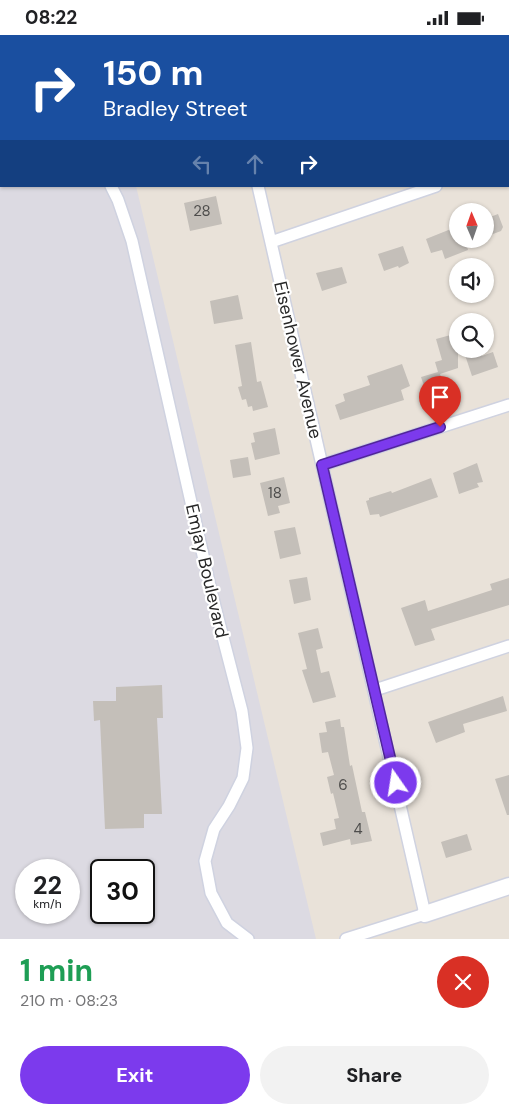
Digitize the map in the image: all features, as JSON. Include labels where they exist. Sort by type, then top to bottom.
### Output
[{"type":"street","name":"Emjay Boulevard","points":[[112,187],[132,241],[212,595],[242,711],[247,748],[243,778],[229,806],[214,829],[205,861],[211,893],[227,923],[248,939]]},
{"type":"street","name":"Eisenhower Avenue","points":[[258,187],[425,913]]},
{"type":"street","points":[[271,242],[433,187]]},
{"type":"street","points":[[322,465],[509,405]]},
{"type":"street","points":[[375,690],[509,645]]},
{"type":"street","points":[[346,939],[509,886]]},
{"type":"shaded area","points":[[0,187],[136,187],[316,939],[0,939]]},
{"type":"building","points":[[216,196],[222,224],[190,231],[184,203]]},
{"type":"building","points":[[498,214],[503,227],[501,231],[494,234],[494,216]]},
{"type":"building","points":[[449,230],[449,248],[467,248],[468,250],[445,259],[442,250],[431,253],[426,239]]},
{"type":"building","points":[[403,246],[409,263],[399,268],[398,266],[384,271],[378,254]]},
{"type":"building","points":[[342,267],[347,283],[322,291],[316,273]]},
{"type":"building","points":[[238,295],[243,319],[214,324],[210,301]]},
{"type":"building","points":[[449,335],[449,358],[458,358],[458,368],[440,374],[444,386],[426,392],[421,377],[438,372],[435,362],[442,360],[436,339]]},
{"type":"building","points":[[251,342],[257,382],[261,381],[268,407],[253,411],[252,406],[248,407],[246,399],[242,400],[238,387],[242,386],[235,345]]},
{"type":"building","points":[[494,355],[498,367],[472,376],[466,358],[494,358]]},
{"type":"building","points":[[402,364],[410,386],[401,390],[404,400],[340,420],[335,405],[345,401],[343,394],[370,385],[367,376]]},
{"type":"building","points":[[275,428],[280,454],[255,460],[251,443],[255,442],[253,433]]},
{"type":"building","points":[[248,457],[251,475],[233,478],[230,460]]},
{"type":"building","points":[[477,463],[483,482],[477,483],[479,487],[459,494],[453,473]]},
{"type":"building","points":[[284,477],[290,503],[278,506],[280,513],[268,516],[260,483]]},
{"type":"building","points":[[431,478],[438,497],[380,517],[379,514],[370,515],[366,501],[369,498],[391,491],[392,493]]},
{"type":"building","points":[[295,527],[301,554],[280,559],[274,531]]},
{"type":"building","points":[[307,577],[311,600],[294,604],[289,580]]},
{"type":"building","points":[[509,578],[509,605],[431,629],[435,640],[415,646],[401,608],[425,600],[428,611],[492,590],[490,584]]},
{"type":"building","points":[[318,628],[323,648],[316,650],[321,673],[329,671],[336,697],[313,703],[302,670],[307,669],[298,633]]},
{"type":"building","points":[[162,685],[163,718],[157,718],[162,814],[144,814],[144,828],[105,829],[100,720],[94,721],[93,701],[116,701],[116,687]]},
{"type":"building","points":[[503,696],[507,711],[463,724],[465,732],[436,743],[428,722]]},
{"type":"building","points":[[340,719],[341,727],[344,727],[350,766],[352,765],[362,812],[365,812],[372,841],[351,845],[350,839],[323,846],[320,833],[336,829],[334,819],[339,818],[327,777],[334,775],[328,752],[322,753],[319,733],[327,732],[325,722]]},
{"type":"building","points":[[509,775],[509,815],[507,815],[495,779]]},
{"type":"building","points":[[467,834],[472,850],[446,858],[441,842]]},
{"type":"route","points":[[396,783],[322,465],[440,427]]}]
